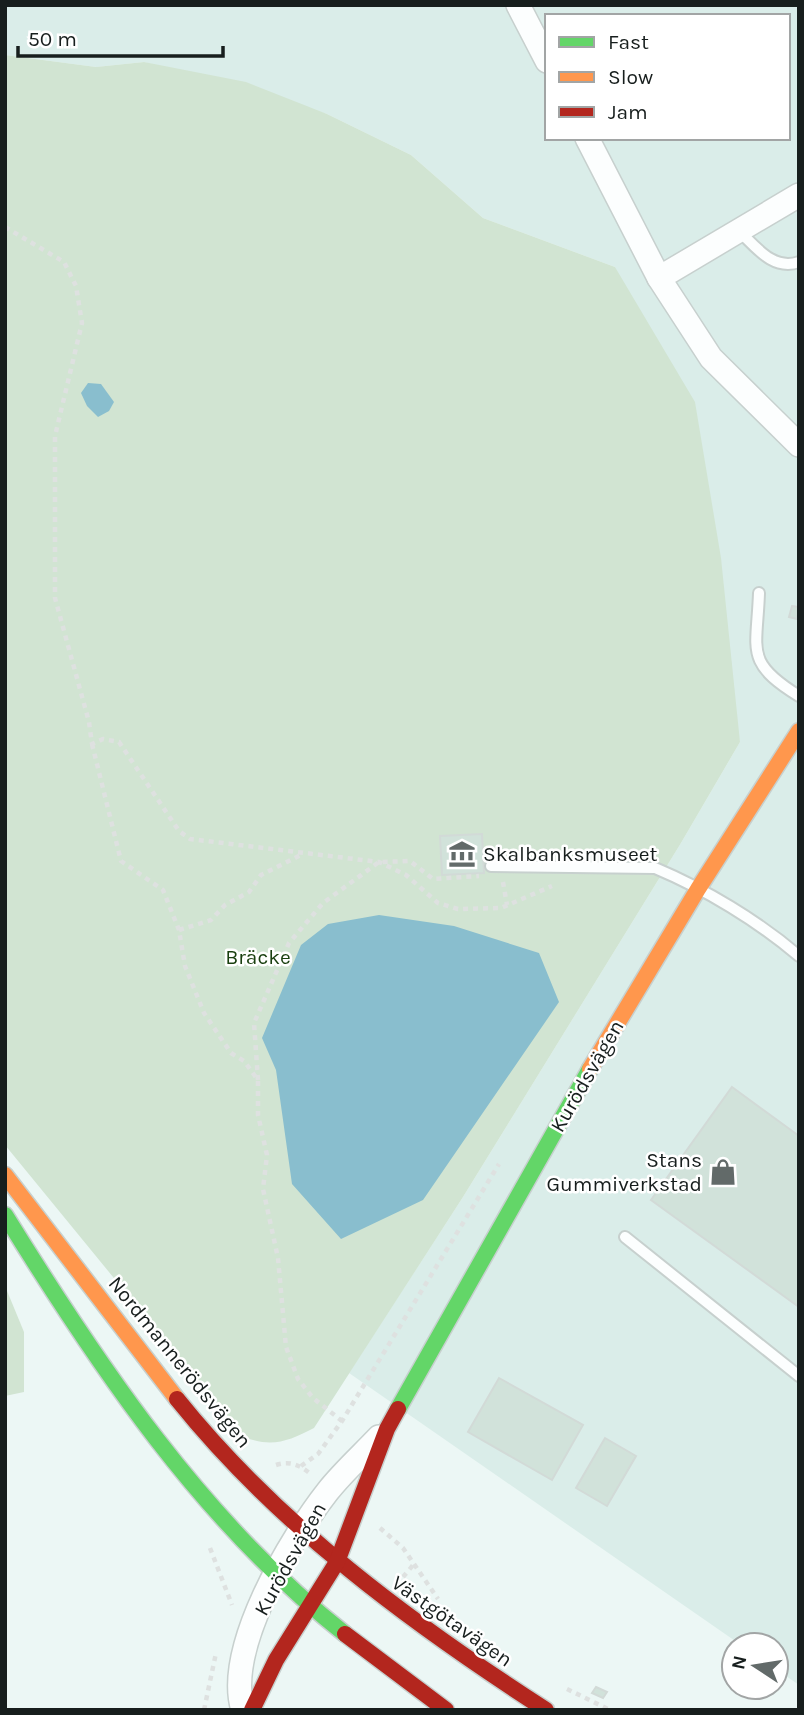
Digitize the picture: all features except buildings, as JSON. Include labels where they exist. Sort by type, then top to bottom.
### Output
[{"type":"main road","name":"Kurödsvägen","points":[[252,1710],[276,1660],[337,1562],[358,1513],[387,1429],[570,1103],[698,890],[799,731]]},
{"type":"main road","name":"Nordmannerödsvägen","points":[[5,1175],[205,1432],[301,1530],[337,1562]]},
{"type":"main road","points":[[5,1215],[54,1296],[118,1389],[225,1519],[276,1574],[310,1604],[353,1641],[446,1710]]},
{"type":"main road","name":"Västgötavägen","points":[[337,1562],[450,1647],[546,1710]]},
{"type":"street","points":[[518,5],[545,57]]},
{"type":"street","points":[[588,140],[659,278],[711,358],[799,445]]},
{"type":"street","points":[[659,278],[799,195]]},
{"type":"street","name":"Kurödsvägen","points":[[243,1710],[240,1699],[240,1671],[253,1626],[276,1574],[301,1530],[329,1490],[387,1429]]},
{"type":"lane","points":[[739,231],[765,256],[790,265],[799,262]]},
{"type":"lane","points":[[759,593],[757,660],[768,675],[799,696]]},
{"type":"lane","points":[[491,866],[655,867],[775,936],[799,956]]},
{"type":"lane","points":[[625,1237],[799,1376]]},
{"type":"path","points":[[5,227],[64,262],[76,286],[82,323],[55,436],[55,598],[89,722],[121,860],[163,890],[178,930],[185,966],[204,1013],[232,1053],[244,1061],[258,1080]]},
{"type":"path","points":[[92,744],[103,739],[119,742],[179,831],[190,839],[303,854],[358,857],[379,862],[405,875],[438,903],[458,909],[500,908],[565,881],[574,866]]},
{"type":"path","points":[[178,930],[211,920],[225,905],[249,892],[261,875],[303,854]]},
{"type":"path","points":[[342,1421],[313,1398],[299,1379],[286,1347],[278,1258],[263,1189],[267,1155],[258,1115],[254,1023],[289,943],[323,903],[379,862],[410,861],[433,879],[489,876],[491,866]]},
{"type":"path","points":[[301,1466],[318,1454],[342,1421],[504,1156]]},
{"type":"path","points":[[358,1513],[403,1548],[444,1606]]},
{"type":"path","points":[[207,1539],[225,1590],[233,1602],[229,1615]]},
{"type":"path","points":[[204,1710],[220,1641]]},
{"type":"path","points":[[558,1685],[610,1710]]},
{"type":"shaded area","points":[[5,5],[799,5],[799,1685],[790,1679],[790,1631],[721,1631],[349,1373],[463,1197],[681,843],[740,742],[615,267],[483,218],[411,155],[327,114],[144,62],[96,67],[5,55]]},
{"type":"green space","name":"Bräcke","points":[[5,55],[96,67],[144,62],[246,82],[327,114],[411,155],[483,218],[615,267],[695,402],[721,558],[740,742],[681,843],[463,1197],[314,1428],[280,1442],[263,1442],[244,1437],[5,1145]]},
{"type":"green space","points":[[5,1286],[24,1332],[24,1392],[5,1396]]},
{"type":"water","points":[[88,383],[101,384],[114,402],[109,411],[98,417],[87,406],[81,393]]},
{"type":"water","points":[[379,915],[454,926],[539,953],[559,1002],[423,1200],[341,1239],[292,1184],[276,1070],[262,1038],[301,945],[328,924]]},
{"type":"traffic: fast","points":[[398,1409],[590,1069]]},
{"type":"traffic: fast","points":[[5,1215],[78,1329],[157,1440],[245,1543],[293,1590],[345,1634]]},
{"type":"traffic: slow","points":[[590,1069],[698,889],[799,731]]},
{"type":"traffic: slow","points":[[5,1175],[177,1399]]},
{"type":"traffic: jam","points":[[177,1399],[258,1489],[349,1569],[397,1607],[546,1710]]},
{"type":"traffic: jam","points":[[252,1710],[276,1660],[337,1562],[387,1429],[398,1409]]},
{"type":"traffic: jam","points":[[345,1634],[446,1710]]},
{"type":"place","name":"Skalbanksmuseet","points":[[462,854]]},
{"type":"place","name":"Stans Gummiverkstad","points":[[723,1172]]}]
